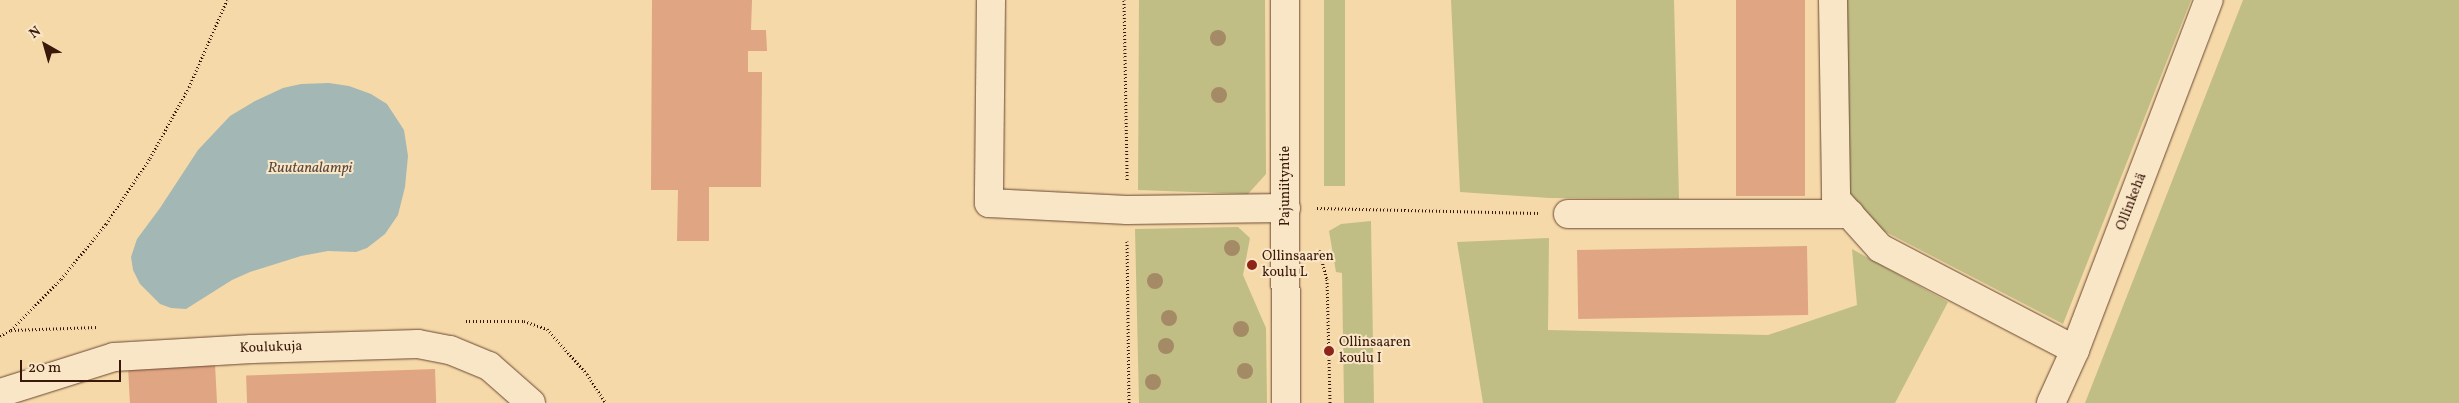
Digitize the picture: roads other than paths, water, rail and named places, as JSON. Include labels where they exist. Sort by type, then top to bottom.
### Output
[{"type":"street","points":[[991,0],[988,203],[1127,210],[1286,208]]},
{"type":"street","name":"Pajuniityntie","points":[[1285,0],[1286,403]]},
{"type":"street","points":[[1833,0],[1836,199],[1880,248],[2075,350]]},
{"type":"street","name":"Ollinkehä","points":[[2051,403],[2075,350],[2209,0]]},
{"type":"street","points":[[1568,214],[1850,214]]},
{"type":"street","name":"Koulukuja","points":[[0,393],[114,356],[252,349],[418,344],[450,350],[489,366],[531,403]]},
{"type":"water","name":"Ruutanalampi","points":[[329,83],[349,86],[371,94],[387,104],[404,130],[408,156],[405,187],[398,215],[385,234],[367,248],[356,252],[328,251],[301,256],[250,272],[232,280],[186,309],[171,308],[160,304],[140,284],[133,270],[131,257],[137,239],[198,150],[230,116],[255,101],[283,88],[301,84]]},
{"type":"place","name":"Ollinsaaren koulu L","points":[[1252,265]]},
{"type":"place","name":"Ollinsaaren koulu I","points":[[1329,351]]}]
